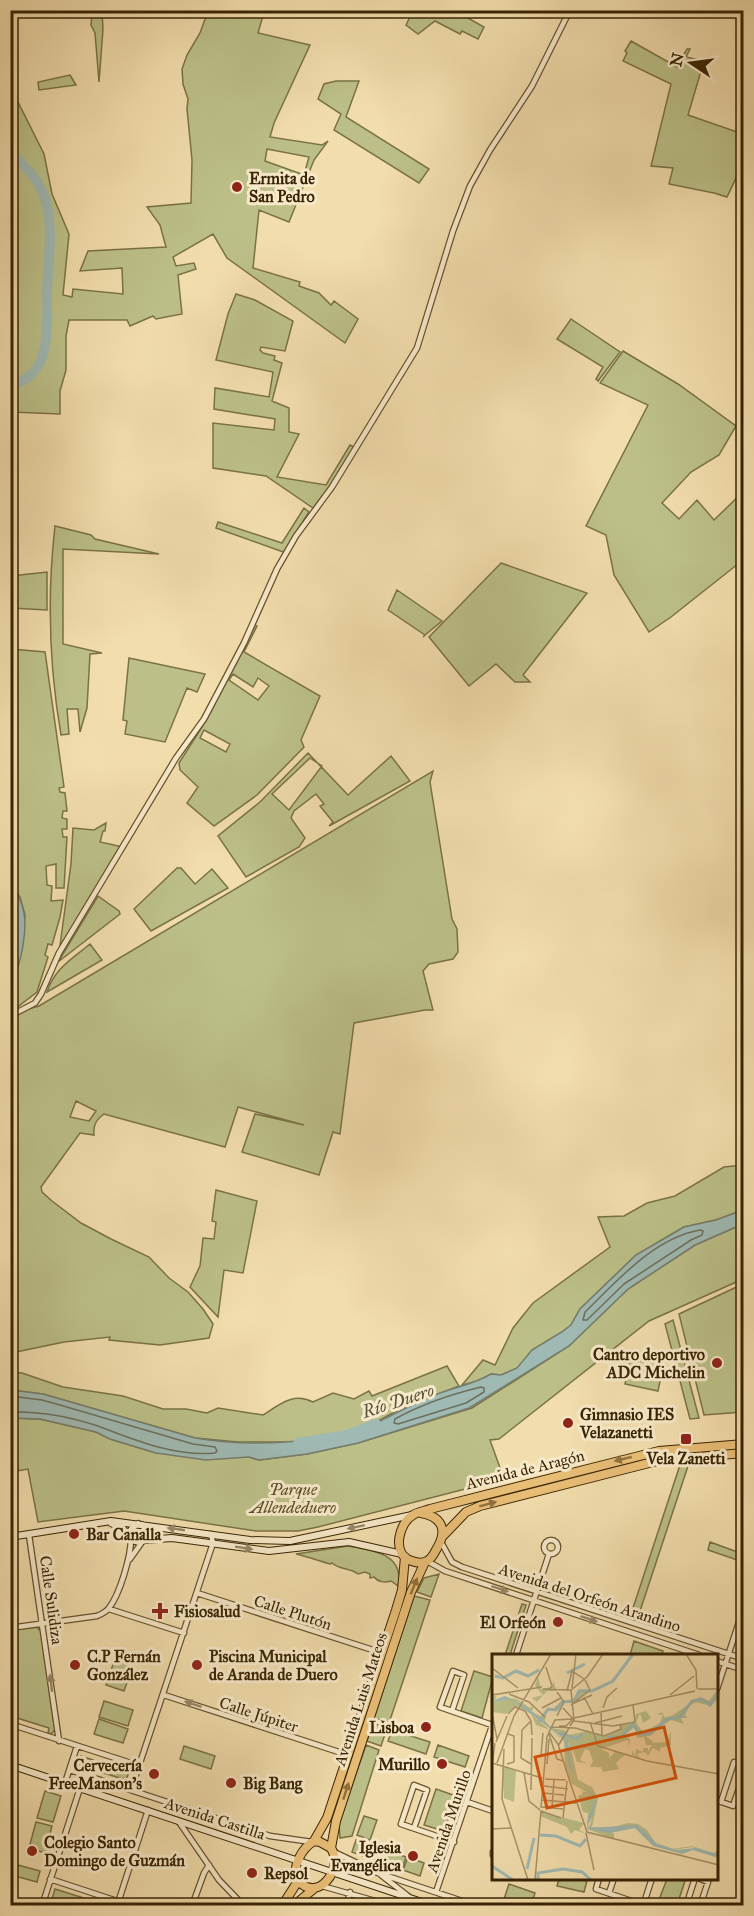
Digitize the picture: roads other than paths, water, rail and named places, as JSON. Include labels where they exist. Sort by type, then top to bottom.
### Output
[{"type":"highway","name":"Avenida de Aragón","points":[[417,1514],[659,1450],[744,1444]]},
{"type":"highway","name":"Avenida de Aragón","points":[[441,1540],[466,1512],[480,1506],[661,1460],[744,1453]]},
{"type":"highway","points":[[417,1514],[429,1514],[437,1519],[442,1526],[441,1540],[426,1562],[404,1559],[400,1536],[404,1525],[417,1514]]},
{"type":"highway","name":"Avenida Luis Mateos","points":[[299,1860],[327,1818],[402,1590],[404,1559]]},
{"type":"highway","name":"Avenida Luis Mateos","points":[[332,1872],[339,1810],[411,1592],[426,1562]]},
{"type":"highway","points":[[313,1842],[320,1842],[333,1850]]},
{"type":"highway","points":[[299,1860],[295,1872],[298,1881],[306,1887],[319,1887]]},
{"type":"highway","points":[[293,1905],[319,1887],[332,1872]]},
{"type":"highway","points":[[282,1905],[298,1881]]},
{"type":"street","points":[[10,1016],[35,1003],[41,994],[59,953],[176,758],[204,720],[244,644],[277,568],[296,536],[332,487],[417,348],[451,236],[470,186],[490,150],[532,86],[570,10]]},
{"type":"street","points":[[10,1537],[111,1521],[250,1540],[290,1541],[417,1514]]},
{"type":"street","points":[[104,1522],[118,1526],[135,1542],[172,1538],[269,1551],[349,1542],[385,1551],[404,1559]]},
{"type":"street","points":[[127,1564],[131,1528],[140,1524]]},
{"type":"street","points":[[10,1628],[97,1616],[109,1609],[127,1564],[144,1541],[147,1531],[140,1524]]},
{"type":"street","points":[[131,1790],[213,1544],[211,1534]]},
{"type":"street","name":"Calle Sulidiza","points":[[29,1535],[44,1624],[59,1741]]},
{"type":"street","name":"Avenida del Orfeón Arandino","points":[[441,1540],[451,1561],[462,1568],[744,1659]]},
{"type":"street","points":[[385,1551],[404,1559]]},
{"type":"street","points":[[516,1654],[549,1554]]},
{"type":"street","name":"Avenida del Orfeón Arandino","points":[[426,1562],[444,1571],[696,1654]]},
{"type":"street","name":"Calle Plutón","points":[[197,1593],[382,1653]]},
{"type":"street","points":[[718,1689],[744,1607]]},
{"type":"street","points":[[109,1609],[184,1633]]},
{"type":"street","points":[[718,1661],[744,1670]]},
{"type":"street","points":[[452,1711],[464,1675],[453,1671],[440,1707],[452,1711],[492,1724]]},
{"type":"street","name":"Calle Júpiter","points":[[164,1695],[348,1755]]},
{"type":"street","points":[[10,1724],[140,1766]]},
{"type":"street","name":"Avenida Murillo","points":[[436,1892],[492,1727]]},
{"type":"street","points":[[65,1783],[77,1746]]},
{"type":"street","points":[[744,1766],[734,1762],[719,1801],[733,1806],[744,1774]]},
{"type":"street","name":"Avenida Castilla","points":[[10,1766],[434,1905]]},
{"type":"street","name":"Avenida Castilla","points":[[70,1770],[270,1836],[313,1842]]},
{"type":"street","points":[[414,1828],[428,1790],[414,1785],[401,1824],[454,1842]]},
{"type":"street","points":[[42,1905],[80,1788]]},
{"type":"street","points":[[467,1802],[492,1811]]},
{"type":"street","points":[[118,1903],[148,1810]]},
{"type":"street","points":[[178,1820],[219,1881],[244,1905]]},
{"type":"street","points":[[191,1840],[193,1832],[200,1827]]},
{"type":"street","name":"Avenida Castilla","points":[[333,1850],[378,1873],[477,1905]]},
{"type":"street","points":[[192,1905],[209,1865]]},
{"type":"street","name":"Avenida Castilla","points":[[378,1873],[410,1898]]},
{"type":"street","points":[[51,1879],[118,1903],[132,1905]]},
{"type":"street","points":[[598,1880],[596,1889],[643,1905],[651,1880]]},
{"type":"street","points":[[609,1893],[613,1880]]},
{"type":"street","points":[[686,1905],[696,1880]]},
{"type":"street","points":[[700,1905],[708,1882],[702,1880]]},
{"type":"street","points":[[319,1887],[393,1905]]},
{"type":"street","points":[[346,1905],[350,1893]]},
{"type":"water","points":[[11,883],[21,901],[25,921],[20,958],[11,982],[15,902],[11,896]]},
{"type":"water","points":[[743,1210],[743,1224],[695,1245],[628,1289],[569,1346],[469,1408],[358,1443],[307,1454],[259,1460],[249,1457],[206,1460],[156,1453],[110,1439],[96,1432],[40,1419],[11,1418],[11,1390],[43,1394],[195,1438],[243,1443],[307,1440],[348,1434],[420,1401],[491,1374],[501,1375],[517,1368],[532,1350],[571,1325],[580,1309],[636,1255],[684,1227],[716,1220]]},
{"type":"waterway","points":[[10,151],[39,185],[48,211],[50,234],[44,352],[33,373],[10,385]]},
{"type":"waterway","name":"Río Duero","points":[[298,1443],[347,1435],[376,1424]]},
{"type":"place","name":"Ermita de San Pedro","points":[[237,187]]},
{"type":"place","name":"Cantro deportivo ADC Michelin","points":[[717,1363]]},
{"type":"place","name":"Gimnasio IES Velazanetti","points":[[568,1423]]},
{"type":"place","name":"Vela Zanetti","points":[[686,1439]]},
{"type":"place","name":"Bar Canalla","points":[[74,1534]]},
{"type":"place","name":"Fisiosalud","points":[[160,1611]]},
{"type":"place","name":"El Orfeón","points":[[558,1622]]},
{"type":"place","name":"C.P Fernán González","points":[[75,1665]]},
{"type":"place","name":"Piscina Municipal de Aranda de Duero","points":[[197,1665]]},
{"type":"place","name":"Lisboa","points":[[426,1727]]},
{"type":"place","name":"Murillo","points":[[442,1764]]},
{"type":"place","name":"Cervecería FreeManson's","points":[[154,1774]]},
{"type":"place","name":"Big Bang","points":[[231,1783]]},
{"type":"place","name":"Colegio Santo Domingo de Guzmán","points":[[32,1851]]},
{"type":"place","name":"Iglesia Evangélica","points":[[413,1856]]},
{"type":"place","name":"Repsol","points":[[252,1873]]},
{"type":"park label","name":"Parque Allendeduero","points":[[293,1498]]}]
